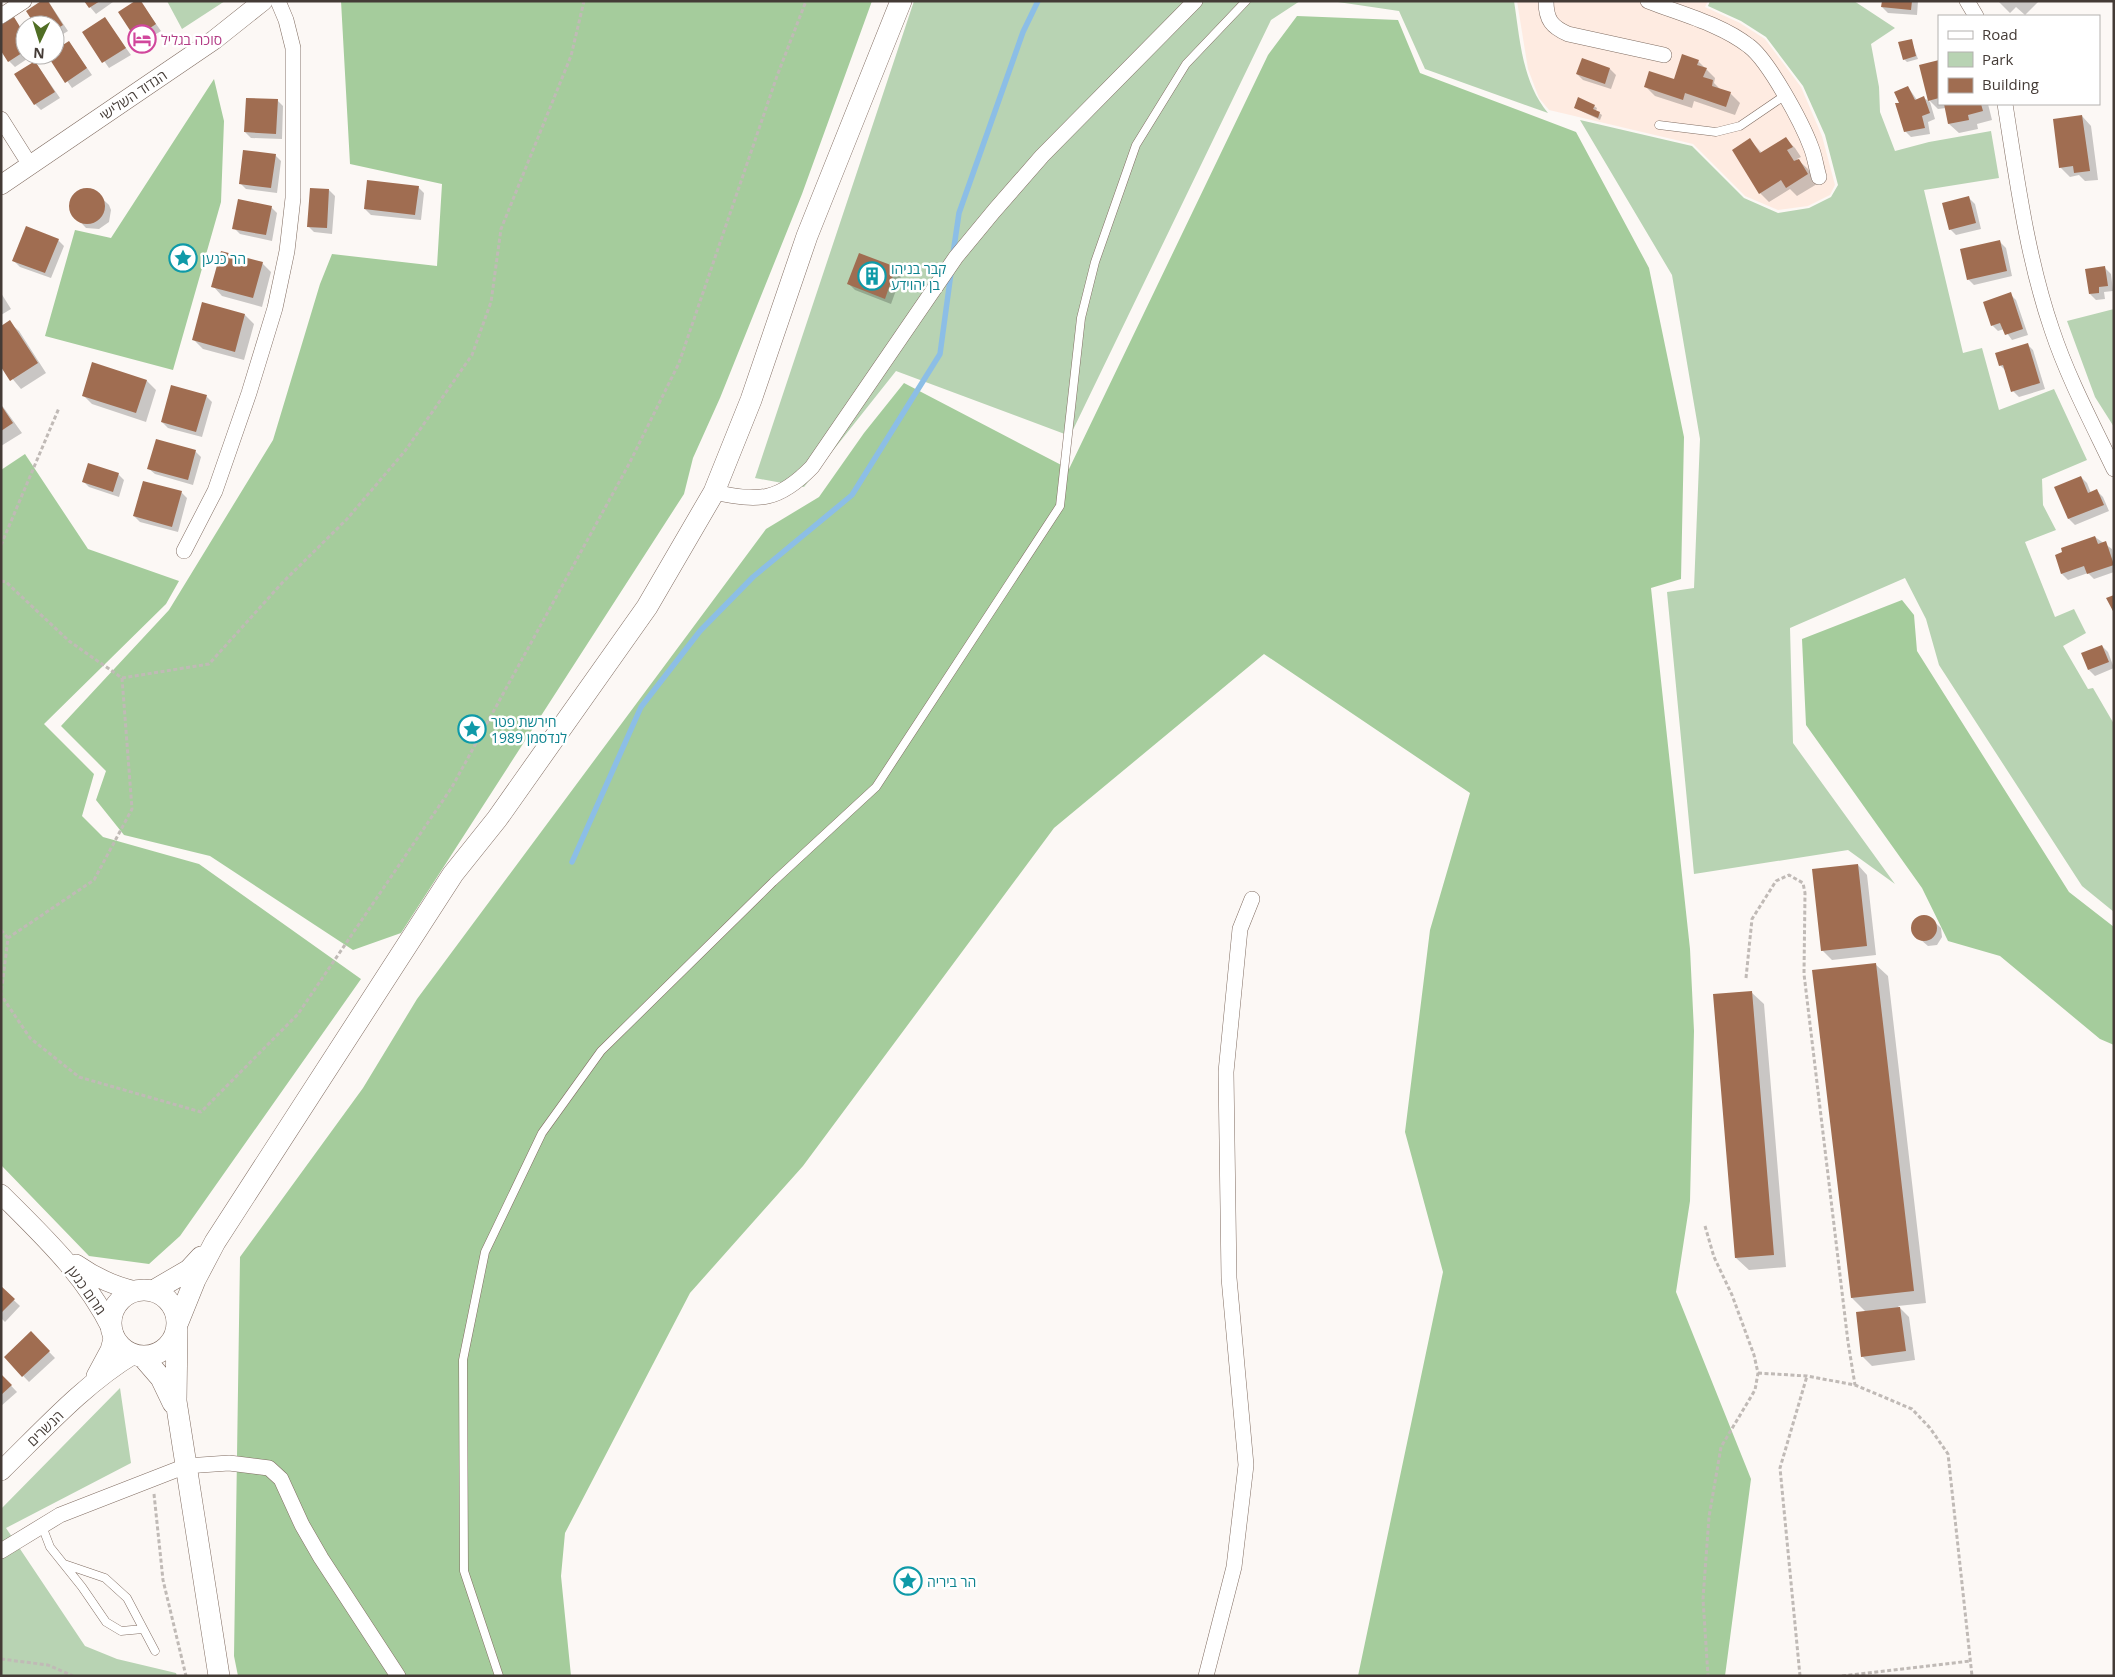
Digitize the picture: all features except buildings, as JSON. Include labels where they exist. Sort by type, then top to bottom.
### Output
[{"type":"main road","points":[[138,1355],[160,1352],[174,1338],[195,1280],[215,1242],[453,874],[497,819],[647,607],[714,492],[751,400],[807,236],[901,1]]},
{"type":"main road","points":[[179,1417],[161,1378],[138,1355],[126,1350],[113,1333],[112,1320],[119,1302],[189,1270],[215,1242]]},
{"type":"main road","points":[[144,1291],[162,1295],[170,1302],[177,1326],[175,1370],[179,1417],[219,1676]]},
{"type":"street","points":[[1,16],[24,1]]},
{"type":"street","name":"הגדוד השלישי","points":[[1,185],[214,40],[263,1]]},
{"type":"street","points":[[184,551],[216,491],[275,308],[287,251],[293,198],[293,48],[286,20],[278,1]]},
{"type":"street","points":[[714,492],[752,498],[775,495],[795,485],[812,467],[956,257],[994,211],[1042,156],[1195,1]]},
{"type":"street","points":[[1546,1],[1548,21],[1562,31],[1664,55]]},
{"type":"street","points":[[1648,1],[1725,31],[1750,46],[1762,60],[1784,96],[1812,148],[1818,177]]},
{"type":"street","points":[[1967,1],[1975,15]]},
{"type":"street","points":[[2005,105],[2023,213],[2043,301],[2072,384],[2114,469]]},
{"type":"street","points":[[1,119],[30,165]]},
{"type":"street","points":[[1206,1676],[1234,1567],[1246,1464],[1229,1278],[1226,1072],[1240,929],[1252,899]]},
{"type":"street","name":"מרום כנען","points":[[1,1194],[59,1252],[83,1281],[113,1333]]},
{"type":"street","name":"מרום כנען","points":[[59,1252],[98,1279],[116,1287],[144,1291]]},
{"type":"street","name":"הנשרים","points":[[90,1386],[105,1362],[113,1333]]},
{"type":"street","name":"הנשרים","points":[[1,1471],[90,1386],[113,1367],[138,1355]]},
{"type":"street","points":[[1,1552],[60,1515],[186,1466],[206,1463],[250,1464],[268,1468],[281,1479],[321,1558],[398,1676]]},
{"type":"lane","points":[[499,1676],[464,1571],[464,1360],[484,1252],[542,1133],[601,1051],[773,882],[876,787],[1060,506],[1081,318],[1095,262],[1136,144],[1186,64],[1246,1]]},
{"type":"lane","points":[[1659,125],[1716,132],[1740,126],[1784,96]]},
{"type":"lane","points":[[42,1526],[50,1547],[106,1622],[121,1631],[143,1629]]},
{"type":"lane","points":[[63,1563],[105,1578],[127,1598],[155,1651]]},
{"type":"path","points":[[1,581],[6,582],[68,641],[122,678],[209,664],[282,583],[347,519],[405,450],[472,355],[491,302],[501,229],[571,56],[584,1]]},
{"type":"path","points":[[1,930],[8,938],[1,995],[30,1038],[78,1077],[201,1112],[298,1014],[452,788],[629,464],[679,363],[777,76],[806,1]]},
{"type":"path","points":[[1,546],[59,408]]},
{"type":"path","points":[[8,938],[94,880],[132,810],[122,678]]},
{"type":"path","points":[[1746,978],[1752,919],[1776,881],[1789,875],[1797,878],[1803,884],[1805,893],[1804,974],[1855,1385]]},
{"type":"path","points":[[1705,1226],[1714,1257],[1732,1295],[1754,1355],[1758,1373],[1755,1390],[1722,1447],[1709,1517],[1702,1599],[1708,1676]]},
{"type":"path","points":[[1758,1373],[1807,1376],[1855,1385],[1912,1409],[1930,1428],[1948,1454],[1972,1676]]},
{"type":"path","points":[[1800,1676],[1780,1468],[1807,1376]]},
{"type":"path","points":[[152,1478],[164,1580],[186,1676]]},
{"type":"path","points":[[1,1659],[48,1665],[73,1676]]},
{"type":"path","points":[[1842,1676],[1970,1661]]},
{"type":"shaded area","points":[[1517,1],[1708,1],[1705,7],[1740,23],[1765,39],[1801,87],[1822,136],[1835,185],[1830,195],[1808,206],[1778,210],[1745,196],[1693,144],[1549,110],[1539,98],[1528,69]]},
{"type":"green space","points":[[167,1],[225,1],[182,29]]},
{"type":"green space","points":[[341,1],[872,1],[802,194],[720,398],[693,458],[684,494],[401,933],[353,950],[210,856],[124,835],[96,800],[106,771],[61,726],[169,610],[273,440],[320,284],[332,254],[437,266],[442,184],[350,164]]},
{"type":"green space","points":[[914,1],[1300,1],[1271,20],[1070,436],[896,371],[804,487],[755,478]]},
{"type":"green space","points":[[1331,1],[1514,1],[1527,74],[1539,101],[1548,113],[1425,69],[1399,11]]},
{"type":"green space","points":[[1710,1],[1854,1],[1895,28],[1871,44],[1879,87],[1880,112],[1895,151],[1929,142],[1991,131],[1999,178],[1924,190],[1963,353],[1982,348],[1999,410],[2054,389],[2087,460],[2042,479],[2043,505],[2056,530],[2025,542],[2055,617],[2074,609],[2086,633],[2063,646],[2088,689],[2093,688],[2114,724],[2114,912],[2082,886],[1939,665],[1926,619],[1905,578],[1790,628],[1793,743],[1895,884],[1848,850],[1694,874],[1667,592],[1694,588],[1700,439],[1672,275],[1580,120],[1692,146],[1744,198],[1778,213],[1809,208],[1831,197],[1838,185],[1825,135],[1803,86],[1766,37],[1741,21],[1708,6]]},
{"type":"green space","points":[[1297,16],[1398,20],[1420,73],[1576,132],[1649,268],[1684,437],[1681,579],[1651,588],[1690,949],[1694,1031],[1690,1201],[1676,1292],[1751,1479],[1725,1676],[1358,1676],[1443,1272],[1405,1132],[1430,930],[1470,793],[1264,654],[1054,828],[803,1166],[690,1293],[565,1533],[561,1576],[571,1676],[238,1676],[234,1656],[240,1257],[363,1088],[417,999],[766,529],[819,497],[864,433],[904,383],[1069,469],[1268,55]]},
{"type":"green space","points":[[214,79],[224,121],[221,202],[173,370],[45,336],[75,230],[111,238]]},
{"type":"green space","points":[[2114,309],[2114,427],[2095,397],[2067,321]]},
{"type":"green space","points":[[25,454],[88,549],[179,581],[166,604],[44,724],[94,774],[82,816],[103,837],[199,864],[361,979],[180,1236],[149,1264],[89,1256],[1,1165],[1,470]]},
{"type":"green space","points":[[1902,600],[1914,615],[1917,651],[2069,892],[2114,927],[2114,1045],[2100,1039],[2000,956],[1948,941],[1922,888],[1806,725],[1802,639]]},
{"type":"green space","points":[[120,1388],[131,1463],[6,1528],[85,1646],[117,1659],[176,1673],[177,1676],[1,1676],[1,1509]]},
{"type":"waterway","points":[[953,254],[959,213],[1023,32],[1038,1]]},
{"type":"waterway","points":[[572,862],[641,707],[700,631],[753,577],[852,495],[940,354],[951,273]]},
{"type":"place","name":"סוכה בגליל","points":[[142,39]]},
{"type":"place","name":"הר כנען","points":[[183,258]]},
{"type":"place","name":"קבר בניהו בן יהוידע","points":[[872,276]]},
{"type":"place","name":"חירשת פטר לנדסמן 1989","points":[[472,729]]},
{"type":"place","name":"הר ביריה","points":[[908,1581]]}]
